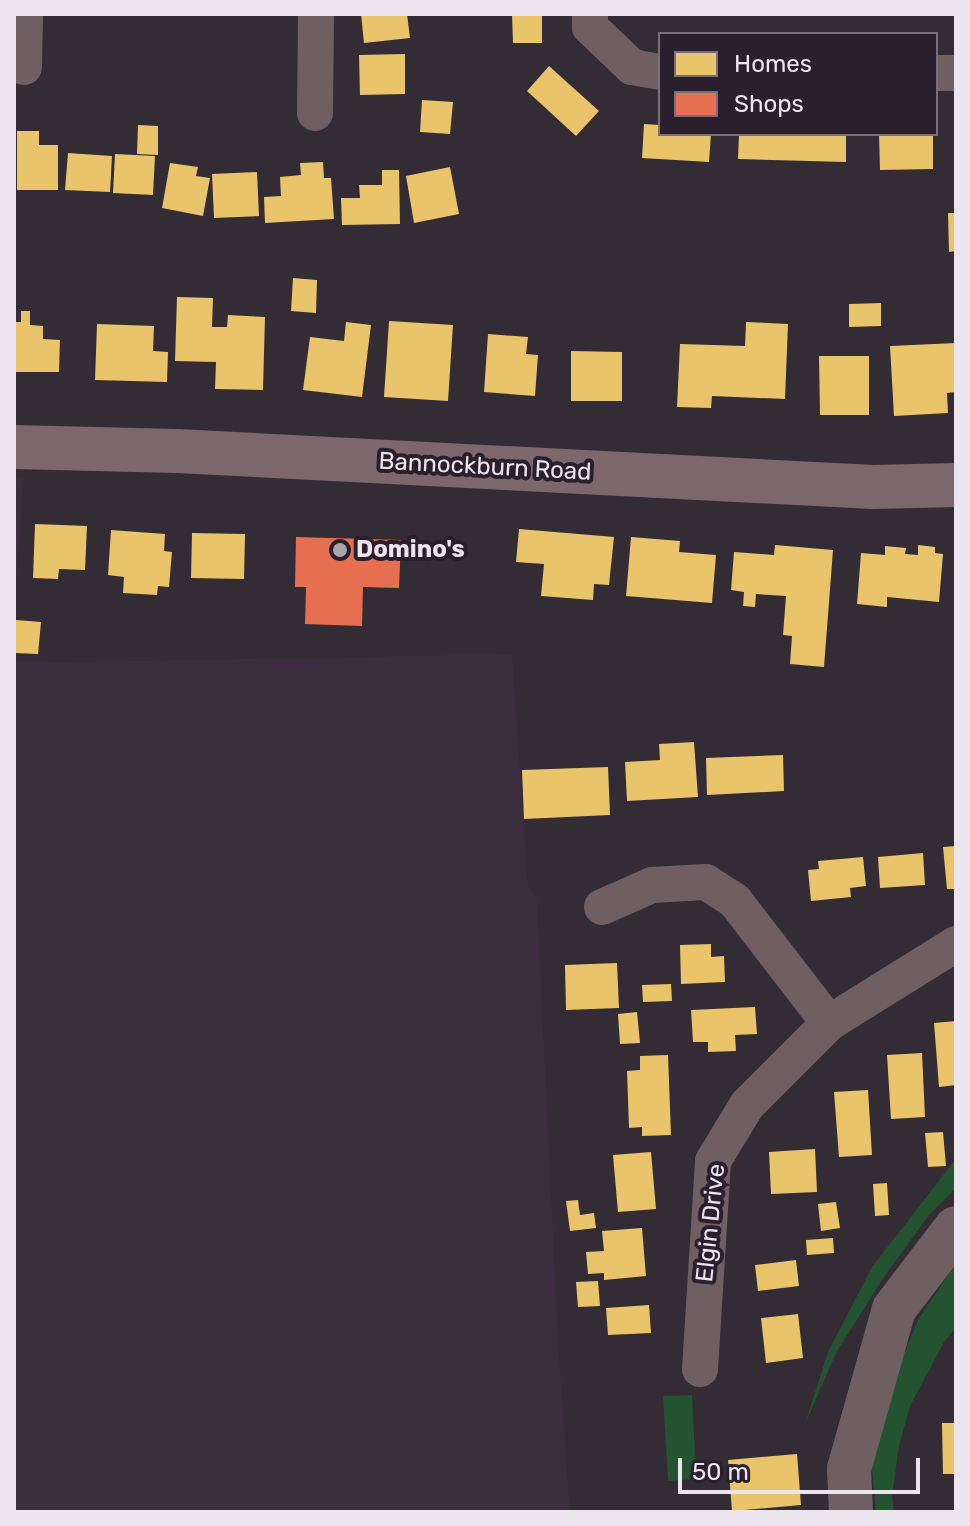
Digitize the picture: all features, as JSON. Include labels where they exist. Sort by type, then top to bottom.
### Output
[{"type":"main road","name":"Bannockburn Road","points":[[14,447],[177,451],[873,487],[956,485]]},
{"type":"street","points":[[24,67],[25,14]]},
{"type":"street","points":[[315,113],[316,14]]},
{"type":"street","points":[[590,14],[590,27],[632,67],[658,72]]},
{"type":"street","points":[[602,907],[652,885],[706,882],[735,901],[829,1023]]},
{"type":"street","name":"Elgin Drive","points":[[700,1369],[713,1161],[747,1105],[829,1023],[956,944]]},
{"type":"street","points":[[851,1512],[849,1469],[894,1309],[956,1228]]},
{"type":"shaded area","points":[[14,479],[24,479],[14,609]]},
{"type":"shaded area","points":[[512,654],[528,885],[537,900],[558,1339],[570,1512],[14,1512],[14,663]]},
{"type":"green space","points":[[956,1159],[956,1188],[929,1215],[884,1277],[837,1351],[805,1424],[828,1352],[872,1267]]},
{"type":"green space","points":[[956,1263],[956,1328],[944,1342],[910,1406],[899,1446],[892,1496],[894,1512],[876,1512],[872,1467],[887,1396],[918,1320]]},
{"type":"green space","points":[[692,1395],[696,1479],[668,1481],[663,1396]]},
{"type":"building: Homes","points":[[361,14],[407,14],[410,38],[364,43]]},
{"type":"building: Homes","points":[[512,14],[542,14],[542,43],[513,43]]},
{"type":"building: Homes","points":[[405,54],[405,94],[360,95],[359,55]]},
{"type":"building: Homes","points":[[549,66],[599,111],[576,136],[527,91]]},
{"type":"building: Homes","points":[[422,100],[453,102],[450,134],[420,132]]},
{"type":"building: Homes","points":[[644,124],[658,125],[658,136],[711,136],[709,162],[642,158]]},
{"type":"building: Homes","points":[[138,125],[158,126],[158,155],[137,154]]},
{"type":"building: Homes","points":[[17,131],[39,131],[39,145],[58,145],[58,190],[17,190]]},
{"type":"building: Homes","points":[[739,136],[846,136],[846,162],[738,159]]},
{"type":"building: Homes","points":[[879,136],[933,136],[933,169],[880,170]]},
{"type":"building: Homes","points":[[68,153],[112,156],[110,192],[65,190]]},
{"type":"building: Homes","points":[[115,154],[155,156],[153,195],[113,193]]},
{"type":"building: Homes","points":[[323,162],[324,178],[331,178],[334,219],[265,223],[264,197],[281,196],[280,177],[301,175],[300,163]]},
{"type":"building: Homes","points":[[170,163],[198,167],[196,176],[210,178],[203,216],[162,208]]},
{"type":"building: Homes","points":[[450,167],[459,214],[414,223],[406,176]]},
{"type":"building: Homes","points":[[382,170],[399,170],[400,224],[342,225],[341,198],[360,198],[359,185],[382,185]]},
{"type":"building: Homes","points":[[257,172],[259,216],[214,218],[212,174]]},
{"type":"building: Homes","points":[[948,213],[956,213],[956,251],[949,252]]},
{"type":"building: Homes","points":[[293,278],[317,280],[316,313],[291,311]]},
{"type":"building: Homes","points":[[177,297],[213,298],[212,327],[227,327],[228,315],[265,317],[263,390],[215,389],[216,362],[175,361]]},
{"type":"building: Homes","points":[[881,303],[881,326],[849,327],[849,304]]},
{"type":"building: Homes","points":[[21,311],[30,311],[30,325],[43,326],[43,339],[60,340],[59,372],[14,372],[14,322],[21,322]]},
{"type":"building: Homes","points":[[389,321],[453,325],[448,401],[384,397]]},
{"type":"building: Homes","points":[[346,322],[371,325],[362,397],[303,390],[310,337],[344,341]]},
{"type":"building: Homes","points":[[746,322],[788,324],[785,399],[712,396],[711,408],[677,407],[680,344],[745,346]]},
{"type":"building: Homes","points":[[97,324],[154,326],[153,351],[168,352],[167,382],[95,380]]},
{"type":"building: Homes","points":[[488,334],[528,337],[526,354],[538,355],[535,396],[484,392]]},
{"type":"building: Homes","points":[[956,343],[956,392],[947,393],[948,413],[894,416],[890,346]]},
{"type":"building: Homes","points":[[571,351],[622,352],[622,401],[571,401]]},
{"type":"building: Homes","points":[[819,356],[869,356],[869,415],[820,415]]},
{"type":"building: Homes","points":[[35,524],[87,526],[85,570],[59,569],[58,579],[33,578]]},
{"type":"building: Homes","points":[[519,529],[614,537],[609,585],[594,584],[593,600],[541,596],[544,564],[516,562]]},
{"type":"building: Homes","points":[[111,530],[165,534],[164,551],[172,552],[169,587],[158,586],[157,595],[123,593],[124,577],[108,575]]},
{"type":"building: Homes","points":[[192,533],[245,534],[244,579],[191,578]]},
{"type":"building: Homes","points":[[631,537],[680,541],[679,552],[716,555],[712,603],[626,596]]},
{"type":"building: Homes","points":[[775,545],[833,550],[824,667],[790,664],[792,636],[783,635],[786,596],[756,594],[755,607],[743,606],[744,592],[731,590],[734,552],[774,555]]},
{"type":"building: Homes","points":[[918,545],[935,547],[935,553],[943,554],[939,602],[887,597],[887,607],[857,604],[861,553],[885,555],[885,546],[906,548],[905,554],[918,555]]},
{"type":"building: Homes","points":[[16,620],[41,622],[38,654],[14,653]]},
{"type":"building: Homes","points":[[694,742],[698,797],[627,801],[625,762],[660,760],[659,744]]},
{"type":"building: Homes","points":[[783,755],[784,791],[707,795],[706,758]]},
{"type":"building: Homes","points":[[608,767],[610,815],[524,819],[522,770]]},
{"type":"building: Homes","points":[[956,846],[956,889],[947,889],[943,847]]},
{"type":"building: Homes","points":[[923,853],[925,885],[880,888],[878,857]]},
{"type":"building: Homes","points":[[863,857],[866,886],[850,888],[851,897],[811,901],[808,870],[819,869],[818,861]]},
{"type":"building: Homes","points":[[711,944],[711,957],[724,956],[725,982],[681,984],[680,945]]},
{"type":"building: Homes","points":[[617,963],[619,1008],[566,1010],[565,965]]},
{"type":"building: Homes","points":[[671,984],[672,1001],[643,1002],[642,985]]},
{"type":"building: Homes","points":[[755,1007],[757,1034],[735,1035],[736,1051],[708,1052],[708,1042],[693,1042],[691,1010]]},
{"type":"building: Homes","points":[[637,1012],[640,1043],[620,1044],[618,1014]]},
{"type":"building: Homes","points":[[956,1021],[956,1085],[939,1087],[934,1023]]},
{"type":"building: Homes","points":[[922,1053],[925,1117],[891,1119],[887,1055]]},
{"type":"building: Homes","points":[[668,1055],[671,1135],[642,1136],[642,1127],[629,1128],[627,1071],[640,1070],[640,1056]]},
{"type":"building: Homes","points":[[868,1090],[872,1155],[839,1157],[834,1092]]},
{"type":"building: Homes","points":[[943,1132],[946,1166],[928,1167],[925,1133]]},
{"type":"building: Homes","points":[[815,1149],[817,1192],[771,1194],[769,1152]]},
{"type":"building: Homes","points":[[651,1152],[656,1209],[618,1212],[613,1155]]},
{"type":"building: Homes","points":[[887,1183],[889,1215],[875,1216],[873,1184]]},
{"type":"building: Homes","points":[[578,1200],[580,1215],[594,1213],[596,1228],[570,1231],[566,1201]]},
{"type":"building: Homes","points":[[836,1202],[840,1228],[821,1231],[818,1204]]},
{"type":"building: Homes","points":[[642,1228],[646,1276],[604,1280],[604,1273],[588,1274],[586,1252],[604,1251],[602,1231]]},
{"type":"building: Homes","points":[[833,1238],[834,1253],[807,1255],[806,1240]]},
{"type":"building: Homes","points":[[796,1260],[799,1286],[758,1291],[755,1265]]},
{"type":"building: Homes","points":[[598,1281],[600,1306],[578,1307],[576,1282]]},
{"type":"building: Homes","points":[[649,1305],[651,1333],[608,1335],[606,1308]]},
{"type":"building: Homes","points":[[798,1314],[803,1358],[766,1363],[761,1318]]},
{"type":"building: Homes","points":[[942,1423],[956,1423],[956,1474],[943,1474]]},
{"type":"building: Homes","points":[[797,1454],[801,1505],[732,1511],[728,1460]]},
{"type":"building: Shops","points":[[296,537],[401,540],[399,588],[363,587],[362,626],[305,624],[306,587],[295,587]]},
{"type":"place","name":"Domino's","points":[[340,550]]}]
